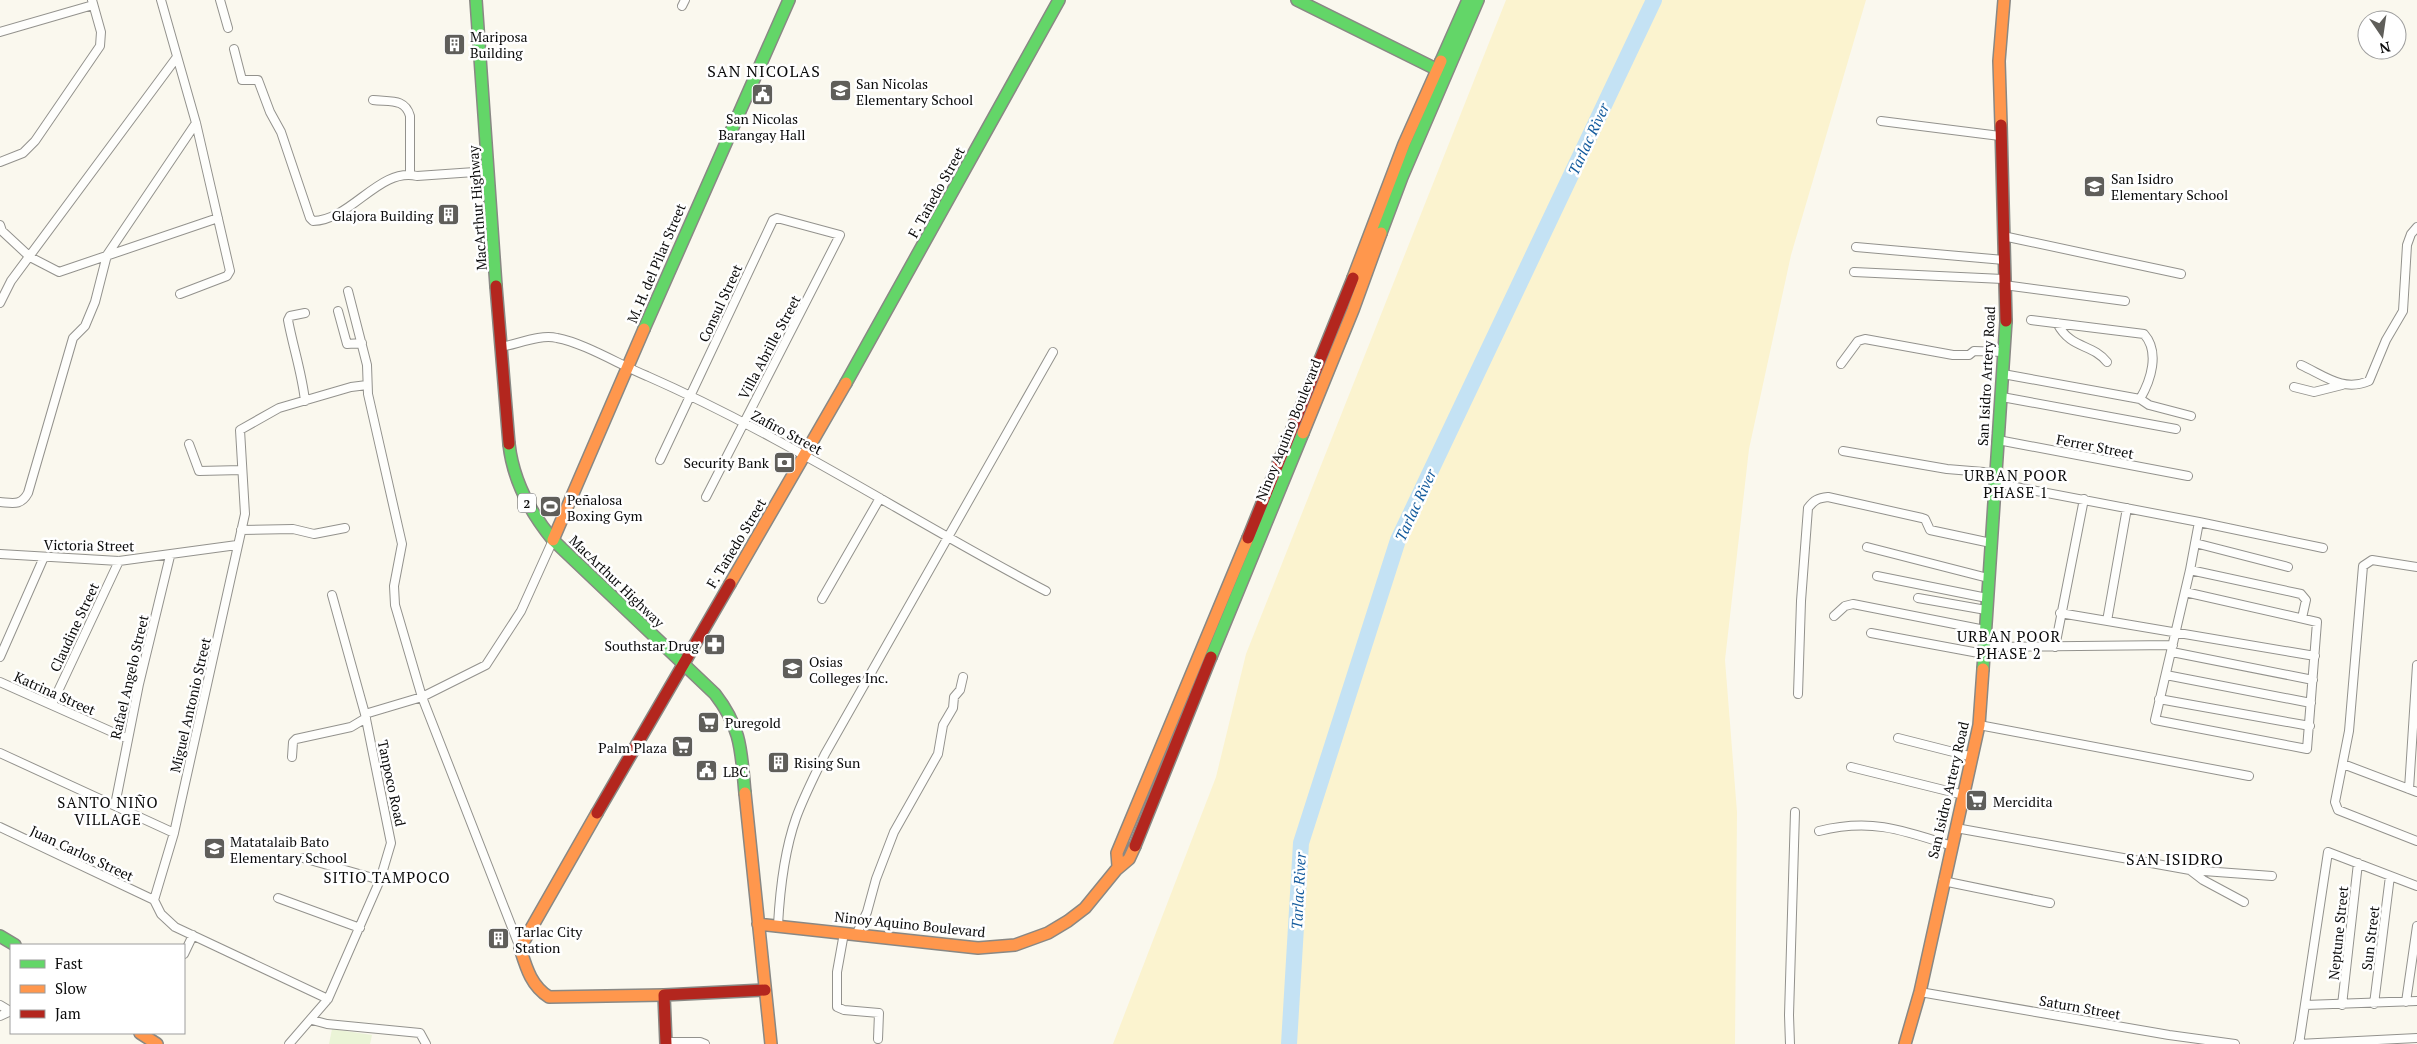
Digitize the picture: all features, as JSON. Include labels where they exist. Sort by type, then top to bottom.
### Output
[{"type":"main road","name":"MacArthur Highway","points":[[476,0],[509,448],[515,477],[527,503],[553,540],[715,694],[730,712],[738,729],[771,1044]]},
{"type":"main road","name":"M. H. del Pilar Street","points":[[553,540],[789,0]]},
{"type":"main road","name":"F. Tañedo Street","points":[[520,948],[682,664],[805,456],[1059,0]]},
{"type":"main road","points":[[1296,0],[1443,72]]},
{"type":"main road","name":"Ninoy Aquino Boulevard","points":[[758,924],[978,948],[1005,947],[1035,938],[1067,921],[1085,908],[1118,866],[1129,859],[1353,310],[1443,72],[1468,0]]},
{"type":"main road","name":"Ninoy Aquino Boulevard","points":[[1443,72],[1478,0]]},
{"type":"main road","name":"San Isidro Artery Road","points":[[1905,1044],[1920,992],[1979,725],[2006,326],[2000,136],[2000,31],[2004,0]]},
{"type":"main road","points":[[0,936],[13,944]]},
{"type":"main road","points":[[520,948],[533,982],[541,992],[549,997],[664,995],[765,990]]},
{"type":"main road","points":[[664,995],[666,1043]]},
{"type":"main road","points":[[143,1034],[157,1044]]},
{"type":"street","points":[[161,0],[196,123],[230,274],[180,294]]},
{"type":"street","points":[[220,0],[228,28]]},
{"type":"street","points":[[0,32],[92,2],[101,32],[100,46],[35,141],[22,154],[0,162]]},
{"type":"street","points":[[234,49],[242,80],[258,80],[266,96],[313,222],[338,213],[355,204],[384,181],[410,174],[417,176],[489,171]]},
{"type":"street","points":[[0,303],[11,282],[177,57]]},
{"type":"street","points":[[373,100],[403,103],[408,107],[410,116],[410,174]]},
{"type":"street","points":[[1881,121],[2000,136]]},
{"type":"street","points":[[0,502],[18,504],[24,501],[28,494],[73,338],[85,326],[96,302],[107,254],[196,123]]},
{"type":"street","points":[[1,229],[30,257],[59,272],[107,254],[218,218]]},
{"type":"street","name":"Consul Street","points":[[660,460],[774,219],[841,236]]},
{"type":"street","points":[[2294,388],[2314,392],[2342,385],[2354,386],[2369,381],[2386,340],[2403,311],[2407,244],[2411,234],[2417,227]]},
{"type":"street","name":"Villa Abrille Street","points":[[706,497],[841,236]]},
{"type":"street","points":[[2003,236],[2181,274]]},
{"type":"street","points":[[1856,247],[2004,260]]},
{"type":"street","points":[[1854,272],[2004,282],[2125,300]]},
{"type":"street","points":[[348,291],[367,365],[367,385],[402,544],[393,598],[422,697],[520,948]]},
{"type":"street","points":[[338,311],[347,344],[362,343]]},
{"type":"street","points":[[305,313],[290,316],[288,320],[303,380],[305,401],[351,387],[367,385]]},
{"type":"street","points":[[2031,320],[2144,334],[2148,339],[2153,359],[2148,384],[2140,399]]},
{"type":"street","points":[[2057,324],[2070,340],[2080,347],[2098,353],[2107,362]]},
{"type":"street","name":"Zafiro Street","points":[[501,347],[543,338],[556,338],[691,395],[805,456],[1046,591]]},
{"type":"street","points":[[1841,364],[1858,341],[1865,339],[1953,355],[1969,355],[1974,351],[2004,352]]},
{"type":"street","points":[[778,925],[783,868],[800,810],[825,754],[1053,352]]},
{"type":"street","points":[[2301,365],[2342,385]]},
{"type":"street","points":[[2003,374],[2140,399],[2149,405],[2191,416]]},
{"type":"street","points":[[2002,397],[2176,429]]},
{"type":"street","name":"Miguel Antonio Street","points":[[154,900],[174,833],[245,514],[240,430],[270,415],[279,408],[305,401]]},
{"type":"street","name":"Ferrer Street","points":[[1998,440],[2188,476]]},
{"type":"street","points":[[190,444],[199,471],[242,470]]},
{"type":"street","points":[[1843,451],[1995,478],[2084,499],[2323,548]]},
{"type":"street","points":[[1798,694],[1801,601],[1808,508],[1818,498],[1828,497],[1922,518],[1925,519],[1930,530],[1991,543]]},
{"type":"street","points":[[822,599],[880,498]]},
{"type":"street","points":[[2055,647],[2060,612],[2084,499]]},
{"type":"street","points":[[2107,621],[2127,508]]},
{"type":"street","points":[[2185,592],[2317,622],[2309,747],[2303,750],[2157,721],[2154,718],[2173,648],[2199,522]]},
{"type":"street","points":[[241,530],[293,529],[314,534],[345,528]]},
{"type":"street","points":[[292,757],[293,742],[296,739],[351,727],[365,716],[422,697],[473,673],[491,660],[521,612],[553,540]]},
{"type":"street","points":[[2195,543],[2288,567]]},
{"type":"street","name":"Victoria Street","points":[[0,554],[120,561],[170,556],[237,545]]},
{"type":"street","points":[[1866,547],[1988,578]]},
{"type":"street","name":"Rafael Angelo Street","points":[[115,805],[128,739],[170,556]]},
{"type":"street","points":[[0,657],[44,557]]},
{"type":"street","points":[[2417,567],[2372,560],[2364,566],[2349,731],[2335,802],[2338,810],[2417,841]]},
{"type":"street","name":"Claudine Street","points":[[52,704],[120,561]]},
{"type":"street","points":[[2190,570],[2301,594],[2306,600],[2302,618]]},
{"type":"street","points":[[1877,576],[1986,604]]},
{"type":"street","name":"Tanpoco Road","points":[[289,1044],[294,1036],[312,1020],[328,999],[380,880],[391,843],[365,716],[332,596]]},
{"type":"street","points":[[1918,598],[1986,604]]},
{"type":"street","points":[[1834,616],[1845,606],[1853,604],[1985,630]]},
{"type":"street","points":[[2060,612],[2314,656]]},
{"type":"street","points":[[1871,633],[1984,651],[2055,647],[2173,648],[2313,680]]},
{"type":"street","points":[[2343,764],[2413,791],[2417,665]]},
{"type":"street","points":[[2166,675],[2311,703]]},
{"type":"street","points":[[878,1039],[879,1013],[839,1009],[836,1007],[837,972],[850,934],[867,912],[876,879],[894,832],[938,754],[943,725],[953,708],[954,697],[960,690],[963,677]]},
{"type":"street","name":"Katrina Street","points":[[0,682],[128,739]]},
{"type":"street","points":[[2159,699],[2310,726]]},
{"type":"street","points":[[1979,725],[2249,776]]},
{"type":"street","points":[[1898,738],[1973,757]]},
{"type":"street","points":[[0,753],[174,833]]},
{"type":"street","points":[[1851,767],[1964,795]]},
{"type":"street","points":[[1790,1044],[1788,1015],[1795,812]]},
{"type":"street","points":[[1819,831],[1870,824],[1911,833],[1952,846]]},
{"type":"street","name":"Juan Carlos Street","points":[[0,827],[154,900]]},
{"type":"street","points":[[1956,828],[2190,870],[2272,876]]},
{"type":"street","points":[[2417,886],[2328,852],[2306,1006],[2298,1044],[2417,1038]]},
{"type":"street","points":[[303,858],[380,880]]},
{"type":"street","name":"Neptune Street","points":[[2342,1005],[2358,863]]},
{"type":"street","points":[[2190,870],[2203,880],[2244,902]]},
{"type":"street","name":"Sun Street","points":[[2374,1004],[2390,876]]},
{"type":"street","points":[[1943,881],[2050,903]]},
{"type":"street","points":[[278,898],[360,928]]},
{"type":"street","points":[[154,900],[168,922],[328,999]]},
{"type":"street","points":[[2406,1002],[2417,926]]},
{"type":"street","points":[[185,952],[193,935]]},
{"type":"street","name":"Saturn Street","points":[[1920,992],[2168,1035],[2235,1044]]},
{"type":"street","points":[[2306,1006],[2417,1001]]},
{"type":"street","points":[[312,1020],[326,1024],[420,1033],[426,1044]]},
{"type":"street","points":[[666,1043],[705,1044]]},
{"type":"sand","points":[[1506,0],[1866,0],[1791,255],[1749,449],[1725,660],[1737,812],[1735,1044],[1113,1044],[1216,777],[1246,654]]},
{"type":"green space","points":[[332,1029],[372,1035],[370,1044],[329,1044]]},
{"type":"waterway","name":"Tarlac River","points":[[1289,1044],[1301,843],[1398,540],[1654,0]]},
{"type":"traffic: fast","points":[[476,0],[496,286]]},
{"type":"traffic: fast","points":[[644,329],[789,0]]},
{"type":"traffic: fast","points":[[846,383],[1059,0]]},
{"type":"traffic: fast","points":[[1297,0],[1444,73]]},
{"type":"traffic: fast","points":[[1441,61],[1468,0]]},
{"type":"traffic: fast","points":[[1381,233],[1402,177],[1478,0]]},
{"type":"traffic: fast","points":[[1983,669],[2006,321]]},
{"type":"traffic: fast","points":[[1211,657],[1303,433]]},
{"type":"traffic: fast","points":[[509,444],[514,470],[524,495],[537,518],[553,540],[715,694],[724,707],[731,718],[739,741],[745,793]]},
{"type":"traffic: fast","points":[[0,936],[13,944]]},
{"type":"traffic: slow","points":[[2001,125],[1999,61],[2004,0]]},
{"type":"traffic: slow","points":[[1353,278],[1404,144],[1441,61]]},
{"type":"traffic: slow","points":[[1303,433],[1353,310],[1381,233]]},
{"type":"traffic: slow","points":[[553,540],[644,329]]},
{"type":"traffic: slow","points":[[730,584],[846,383]]},
{"type":"traffic: slow","points":[[1118,866],[1117,853],[1248,538]]},
{"type":"traffic: slow","points":[[1905,1044],[1920,992],[1979,725],[1983,669]]},
{"type":"traffic: slow","points":[[745,793],[771,1044]]},
{"type":"traffic: slow","points":[[597,813],[520,948],[530,976],[533,982],[549,997],[664,995]]},
{"type":"traffic: slow","points":[[758,924],[978,948],[1015,945],[1048,933],[1085,908],[1116,870],[1129,859],[1135,846]]},
{"type":"traffic: slow","points":[[142,1034],[157,1044]]},
{"type":"traffic: jam","points":[[2001,125],[2006,321]]},
{"type":"traffic: jam","points":[[1248,538],[1353,278]]},
{"type":"traffic: jam","points":[[496,286],[509,444]]},
{"type":"traffic: jam","points":[[597,813],[730,584]]},
{"type":"traffic: jam","points":[[1135,846],[1211,657]]},
{"type":"traffic: jam","points":[[666,1044],[664,995],[765,990]]},
{"type":"place","name":"Mariposa Building","points":[[454,44]]},
{"type":"place","name":"San Nicolas Elementary School","points":[[840,91]]},
{"type":"place","name":"San Nicolas Barangay Hall","points":[[762,95]]},
{"type":"place","name":"San Isidro Elementary School","points":[[2095,186]]},
{"type":"place","name":"Glajora Building","points":[[449,215]]},
{"type":"place","name":"Security Bank","points":[[785,462]]},
{"type":"place","name":"Peñalosa Boxing Gym","points":[[551,507]]},
{"type":"place","name":"Southstar Drug","points":[[715,645]]},
{"type":"place","name":"Osias Colleges Inc.","points":[[793,669]]},
{"type":"place","name":"Puregold","points":[[709,722]]},
{"type":"place","name":"Palm Plaza","points":[[683,747]]},
{"type":"place","name":"Rising Sun","points":[[778,762]]},
{"type":"place","name":"LBC","points":[[707,771]]},
{"type":"place","name":"Mercidita","points":[[1977,801]]},
{"type":"place","name":"Matatalaib Bato Elementary School","points":[[214,849]]},
{"type":"place","name":"Tarlac City Station","points":[[499,939]]},
{"type":"district","name":"SAN NICOLAS","points":[[764,71]]},
{"type":"district","name":"URBAN POOR PHASE 1","points":[[2016,484]]},
{"type":"district","name":"URBAN POOR PHASE 2","points":[[2009,644]]},
{"type":"district","name":"SANTO NIÑO VILLAGE","points":[[108,810]]},
{"type":"district","name":"SAN ISIDRO","points":[[2175,859]]},
{"type":"district","name":"SITIO TAMPOCO","points":[[387,877]]}]
